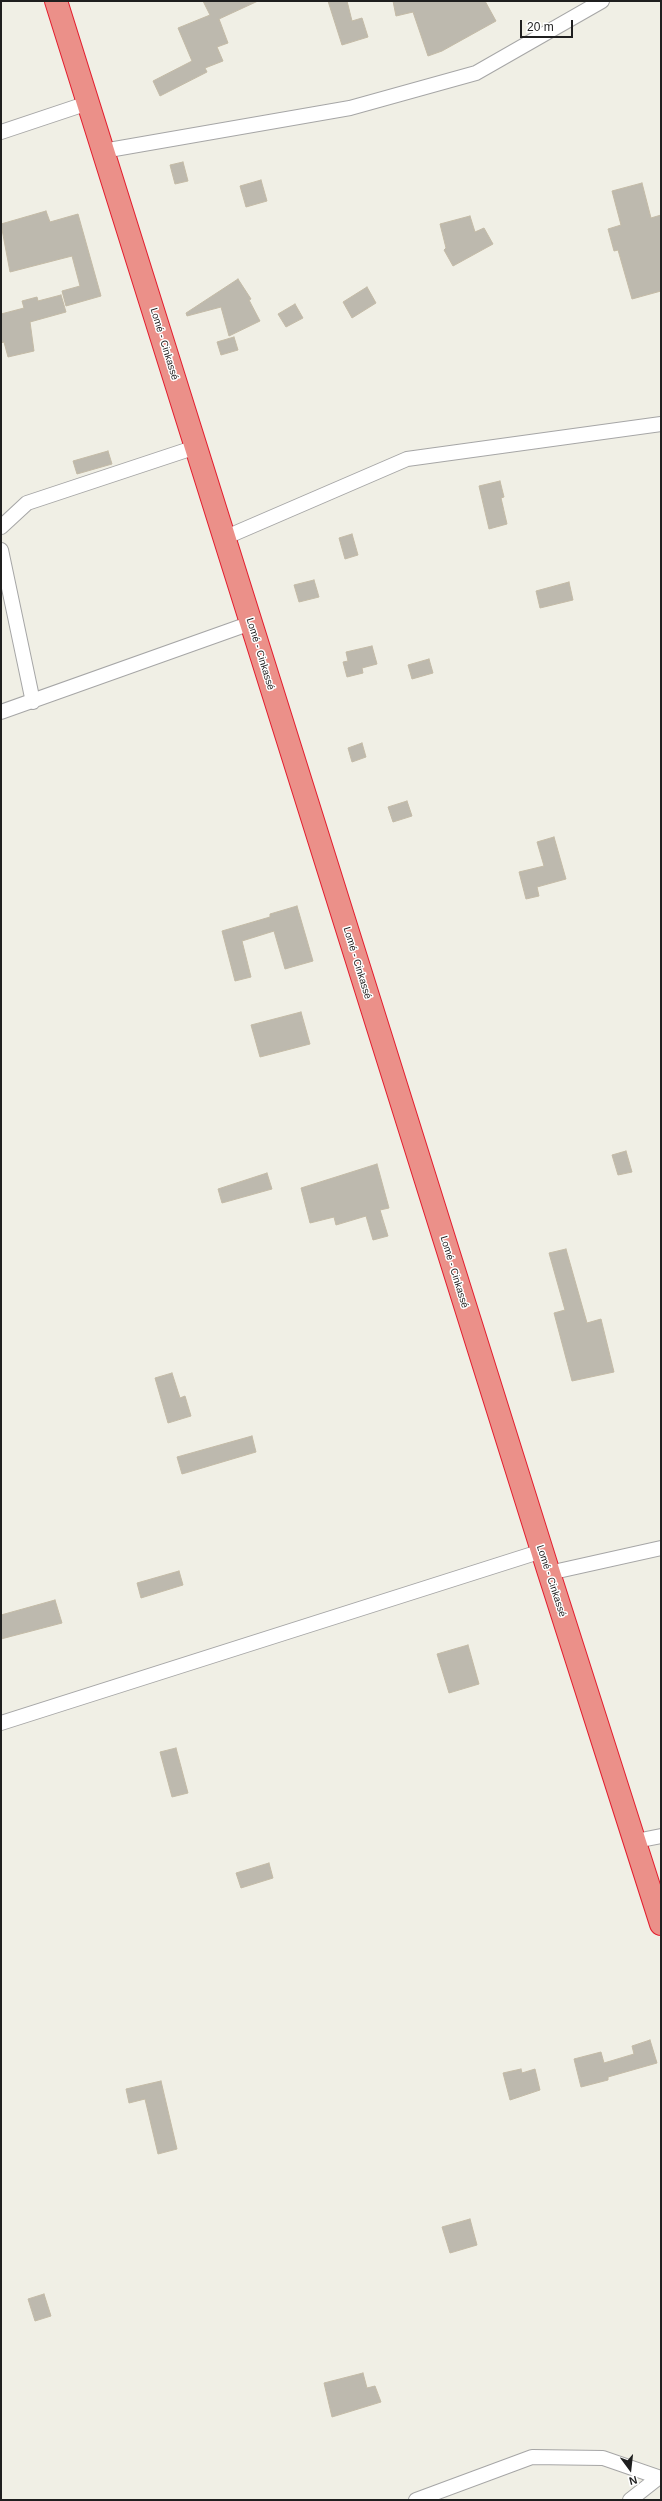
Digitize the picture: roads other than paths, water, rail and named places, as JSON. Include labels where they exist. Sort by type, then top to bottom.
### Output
[{"type":"highway","name":"Lomé - Cinkassé","points":[[56,1],[549,1574],[636,1841],[661,1924]]},
{"type":"street","points":[[103,151],[350,108],[476,73],[602,1]]},
{"type":"street","points":[[1,132],[88,103]]},
{"type":"street","points":[[224,538],[407,460],[661,424]]},
{"type":"street","points":[[1,527],[27,503],[196,447]]},
{"type":"street","points":[[1,550],[33,702]]},
{"type":"street","points":[[1,712],[33,702],[251,623]]},
{"type":"street","points":[[549,1574],[661,1548]]},
{"type":"street","points":[[1,1723],[542,1551]]},
{"type":"street","points":[[636,1841],[661,1836]]},
{"type":"street","points":[[416,2500],[532,2457],[603,2458],[660,2478]]},
{"type":"street","points":[[630,2500],[660,2478]]}]
